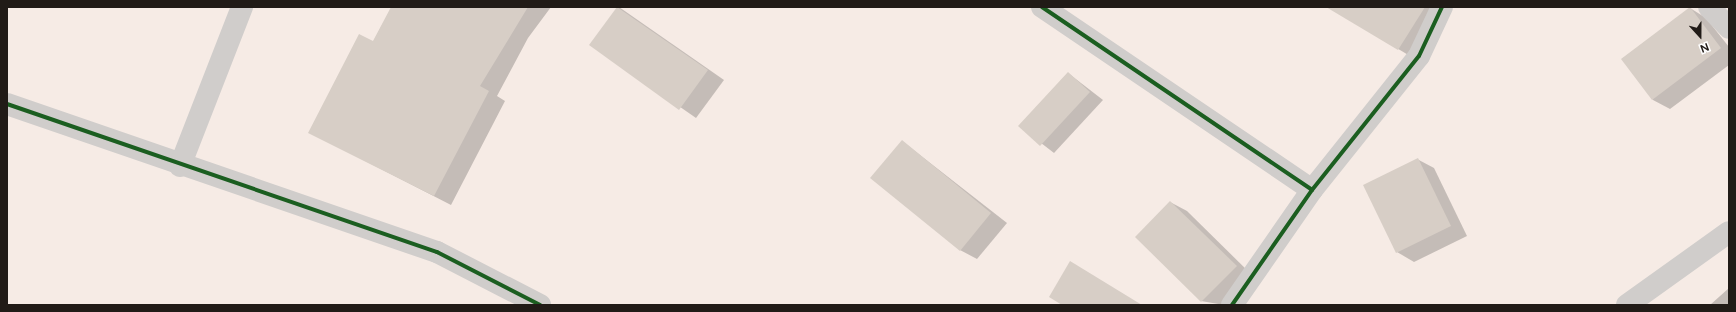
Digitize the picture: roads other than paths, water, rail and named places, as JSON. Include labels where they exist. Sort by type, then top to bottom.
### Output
[{"type":"street","points":[[180,166],[242,7]]},
{"type":"street","points":[[1042,7],[1312,190]]},
{"type":"street","points":[[1232,305],[1312,190],[1419,56],[1442,7]]},
{"type":"street","points":[[1709,7],[1729,28]]},
{"type":"street","points":[[7,104],[180,166],[437,252],[540,305]]},
{"type":"street","points":[[1627,305],[1729,232]]}]
